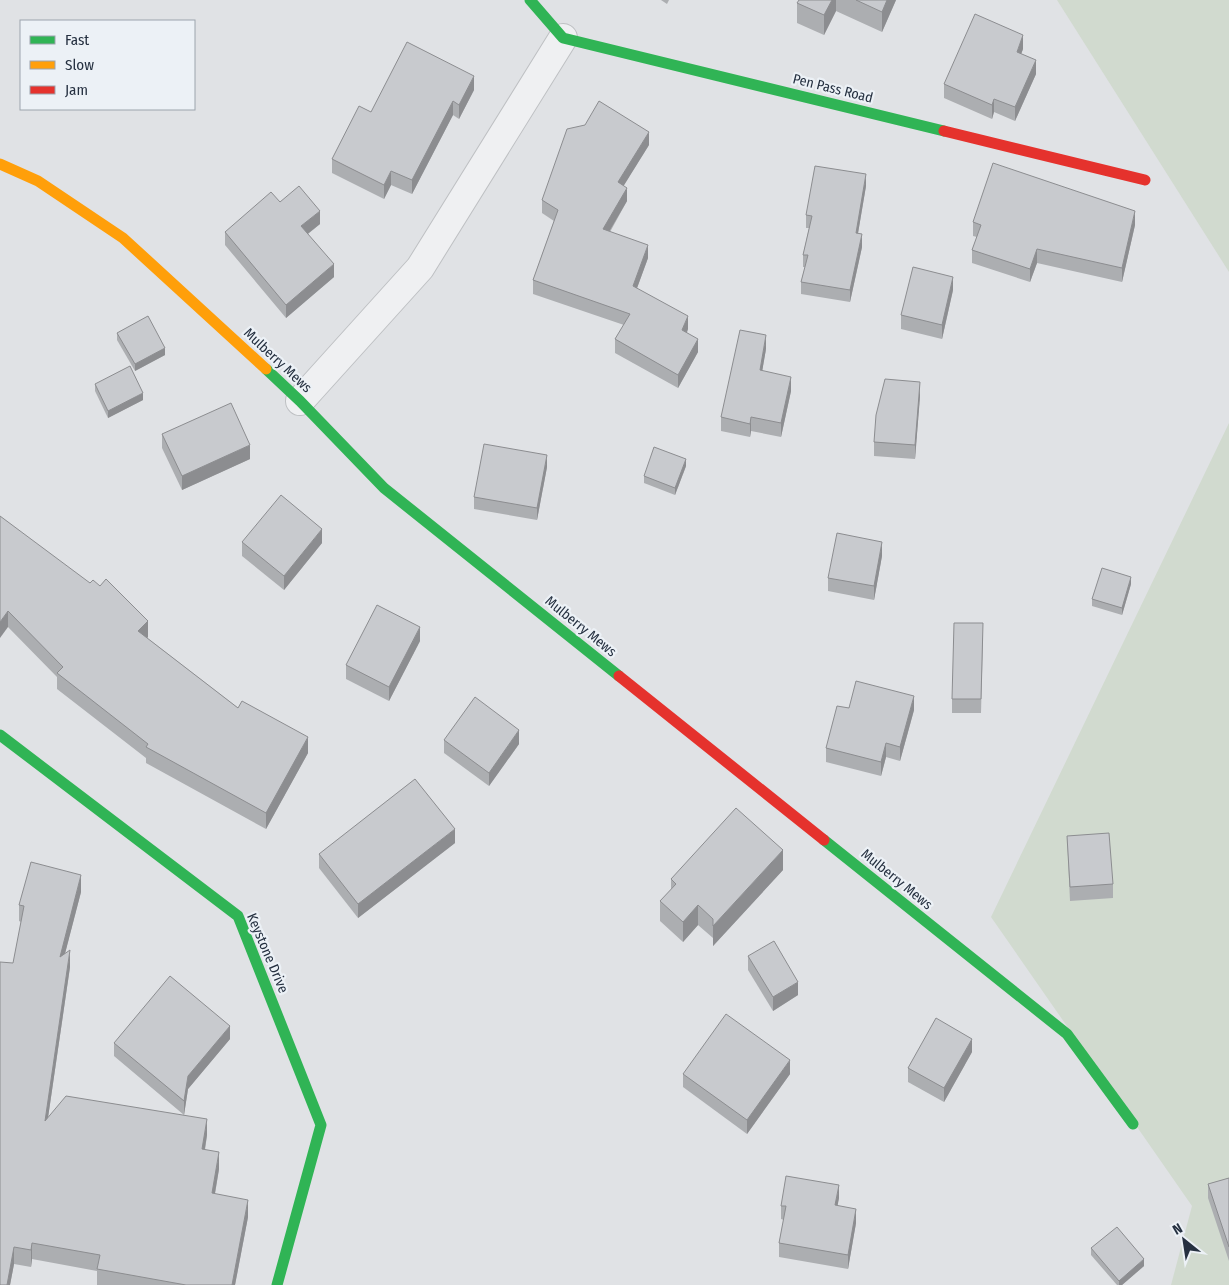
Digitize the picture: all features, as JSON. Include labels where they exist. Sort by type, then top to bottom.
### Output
[{"type":"street","points":[[300,400],[420,268],[563,38],[530,0]]},
{"type":"street","name":"Pen Pass Road","points":[[563,38],[1145,180]]},
{"type":"street","name":"Mulberry Mews","points":[[0,164],[38,182],[123,238],[300,400],[384,488],[1067,1034],[1132,1124]]},
{"type":"street","name":"Keystone Drive","points":[[0,734],[238,916],[321,1125],[277,1285]]},
{"type":"shaded area","points":[[1057,0],[1229,0],[1229,272]]},
{"type":"shaded area","points":[[1229,423],[1229,1285],[1171,1285],[1192,1206],[991,917]]},
{"type":"building","points":[[799,0],[832,0],[824,15],[797,3]]},
{"type":"building","points":[[856,0],[887,0],[882,12]]},
{"type":"building","points":[[975,14],[1023,35],[1017,52],[1036,60],[1015,107],[994,99],[992,105],[944,84]]},
{"type":"building","points":[[407,42],[474,76],[459,105],[453,101],[412,180],[391,171],[384,185],[332,159],[359,106],[371,112]]},
{"type":"building","points":[[599,101],[649,132],[618,182],[627,188],[603,229],[648,245],[633,286],[688,316],[682,330],[698,339],[678,375],[615,339],[630,314],[533,280],[558,210],[542,200],[567,129],[585,125]]},
{"type":"building","points":[[993,163],[1135,211],[1122,268],[1037,249],[1030,269],[972,250],[981,225],[973,222]]},
{"type":"building","points":[[815,166],[866,174],[856,233],[862,234],[850,290],[801,282],[808,255],[803,255],[812,216],[806,215]]},
{"type":"building","points":[[299,186],[320,211],[301,226],[334,264],[286,305],[225,232],[271,192],[280,202]]},
{"type":"building","points":[[913,267],[953,277],[942,325],[901,315]]},
{"type":"building","points":[[148,316],[165,348],[135,364],[117,333]]},
{"type":"building","points":[[740,330],[766,335],[760,370],[791,377],[781,423],[751,417],[750,424],[721,417]]},
{"type":"building","points":[[130,366],[143,393],[108,411],[95,384]]},
{"type":"building","points":[[885,379],[920,382],[915,445],[874,442],[876,415]]},
{"type":"building","points":[[231,403],[250,445],[182,476],[162,434]]},
{"type":"building","points":[[484,444],[547,455],[537,508],[474,497]]},
{"type":"building","points":[[654,447],[686,459],[675,488],[644,476]]},
{"type":"building","points":[[281,495],[322,529],[284,576],[242,542]]},
{"type":"building","points":[[0,516],[90,583],[93,580],[100,586],[106,579],[148,621],[138,631],[238,708],[242,701],[308,737],[266,813],[146,747],[148,744],[57,673],[63,667],[8,611],[0,622]]},
{"type":"building","points":[[837,533],[882,542],[874,586],[828,578]]},
{"type":"building","points":[[1102,568],[1131,577],[1122,608],[1092,599]]},
{"type":"building","points":[[377,605],[420,627],[389,687],[346,665]]},
{"type":"building","points":[[954,623],[983,623],[981,699],[952,699]]},
{"type":"building","points":[[856,681],[914,696],[900,747],[886,743],[881,762],[826,748],[837,706],[849,708]]},
{"type":"building","points":[[475,697],[519,730],[489,773],[444,740]]},
{"type":"building","points":[[415,779],[455,829],[358,904],[319,854]]},
{"type":"building","points":[[736,808],[783,850],[713,926],[713,919],[698,905],[683,922],[660,901],[676,884],[671,879]]},
{"type":"building","points":[[1109,833],[1113,884],[1070,887],[1067,836]]},
{"type":"building","points":[[31,862],[81,875],[60,957],[70,950],[45,1121],[66,1096],[207,1119],[202,1149],[219,1152],[212,1193],[248,1200],[232,1285],[186,1285],[97,1269],[100,1255],[32,1243],[31,1250],[14,1247],[7,1285],[0,1285],[0,962],[13,963],[24,906],[19,905]]},
{"type":"building","points":[[774,941],[798,982],[773,997],[748,956]]},
{"type":"building","points":[[170,976],[230,1026],[188,1076],[184,1101],[114,1043]]},
{"type":"building","points":[[726,1014],[790,1060],[747,1120],[683,1074]]},
{"type":"building","points":[[936,1018],[972,1039],[944,1088],[908,1068]]},
{"type":"building","points":[[786,1176],[839,1185],[835,1205],[856,1209],[848,1255],[779,1243],[786,1206],[781,1206]]},
{"type":"building","points":[[1229,1178],[1229,1247],[1208,1184]]},
{"type":"building","points":[[1117,1227],[1144,1259],[1119,1281],[1091,1248]]},
{"type":"traffic: fast","points":[[530,0],[563,38],[944,131]]},
{"type":"traffic: fast","points":[[266,369],[300,401],[384,488],[619,676]]},
{"type":"traffic: fast","points":[[0,735],[238,916],[321,1125],[277,1285]]},
{"type":"traffic: fast","points":[[824,840],[1067,1034],[1133,1124]]},
{"type":"traffic: slow","points":[[0,164],[38,181],[123,238],[266,369]]},
{"type":"traffic: jam","points":[[944,131],[1145,180]]},
{"type":"traffic: jam","points":[[619,676],[824,840]]}]
